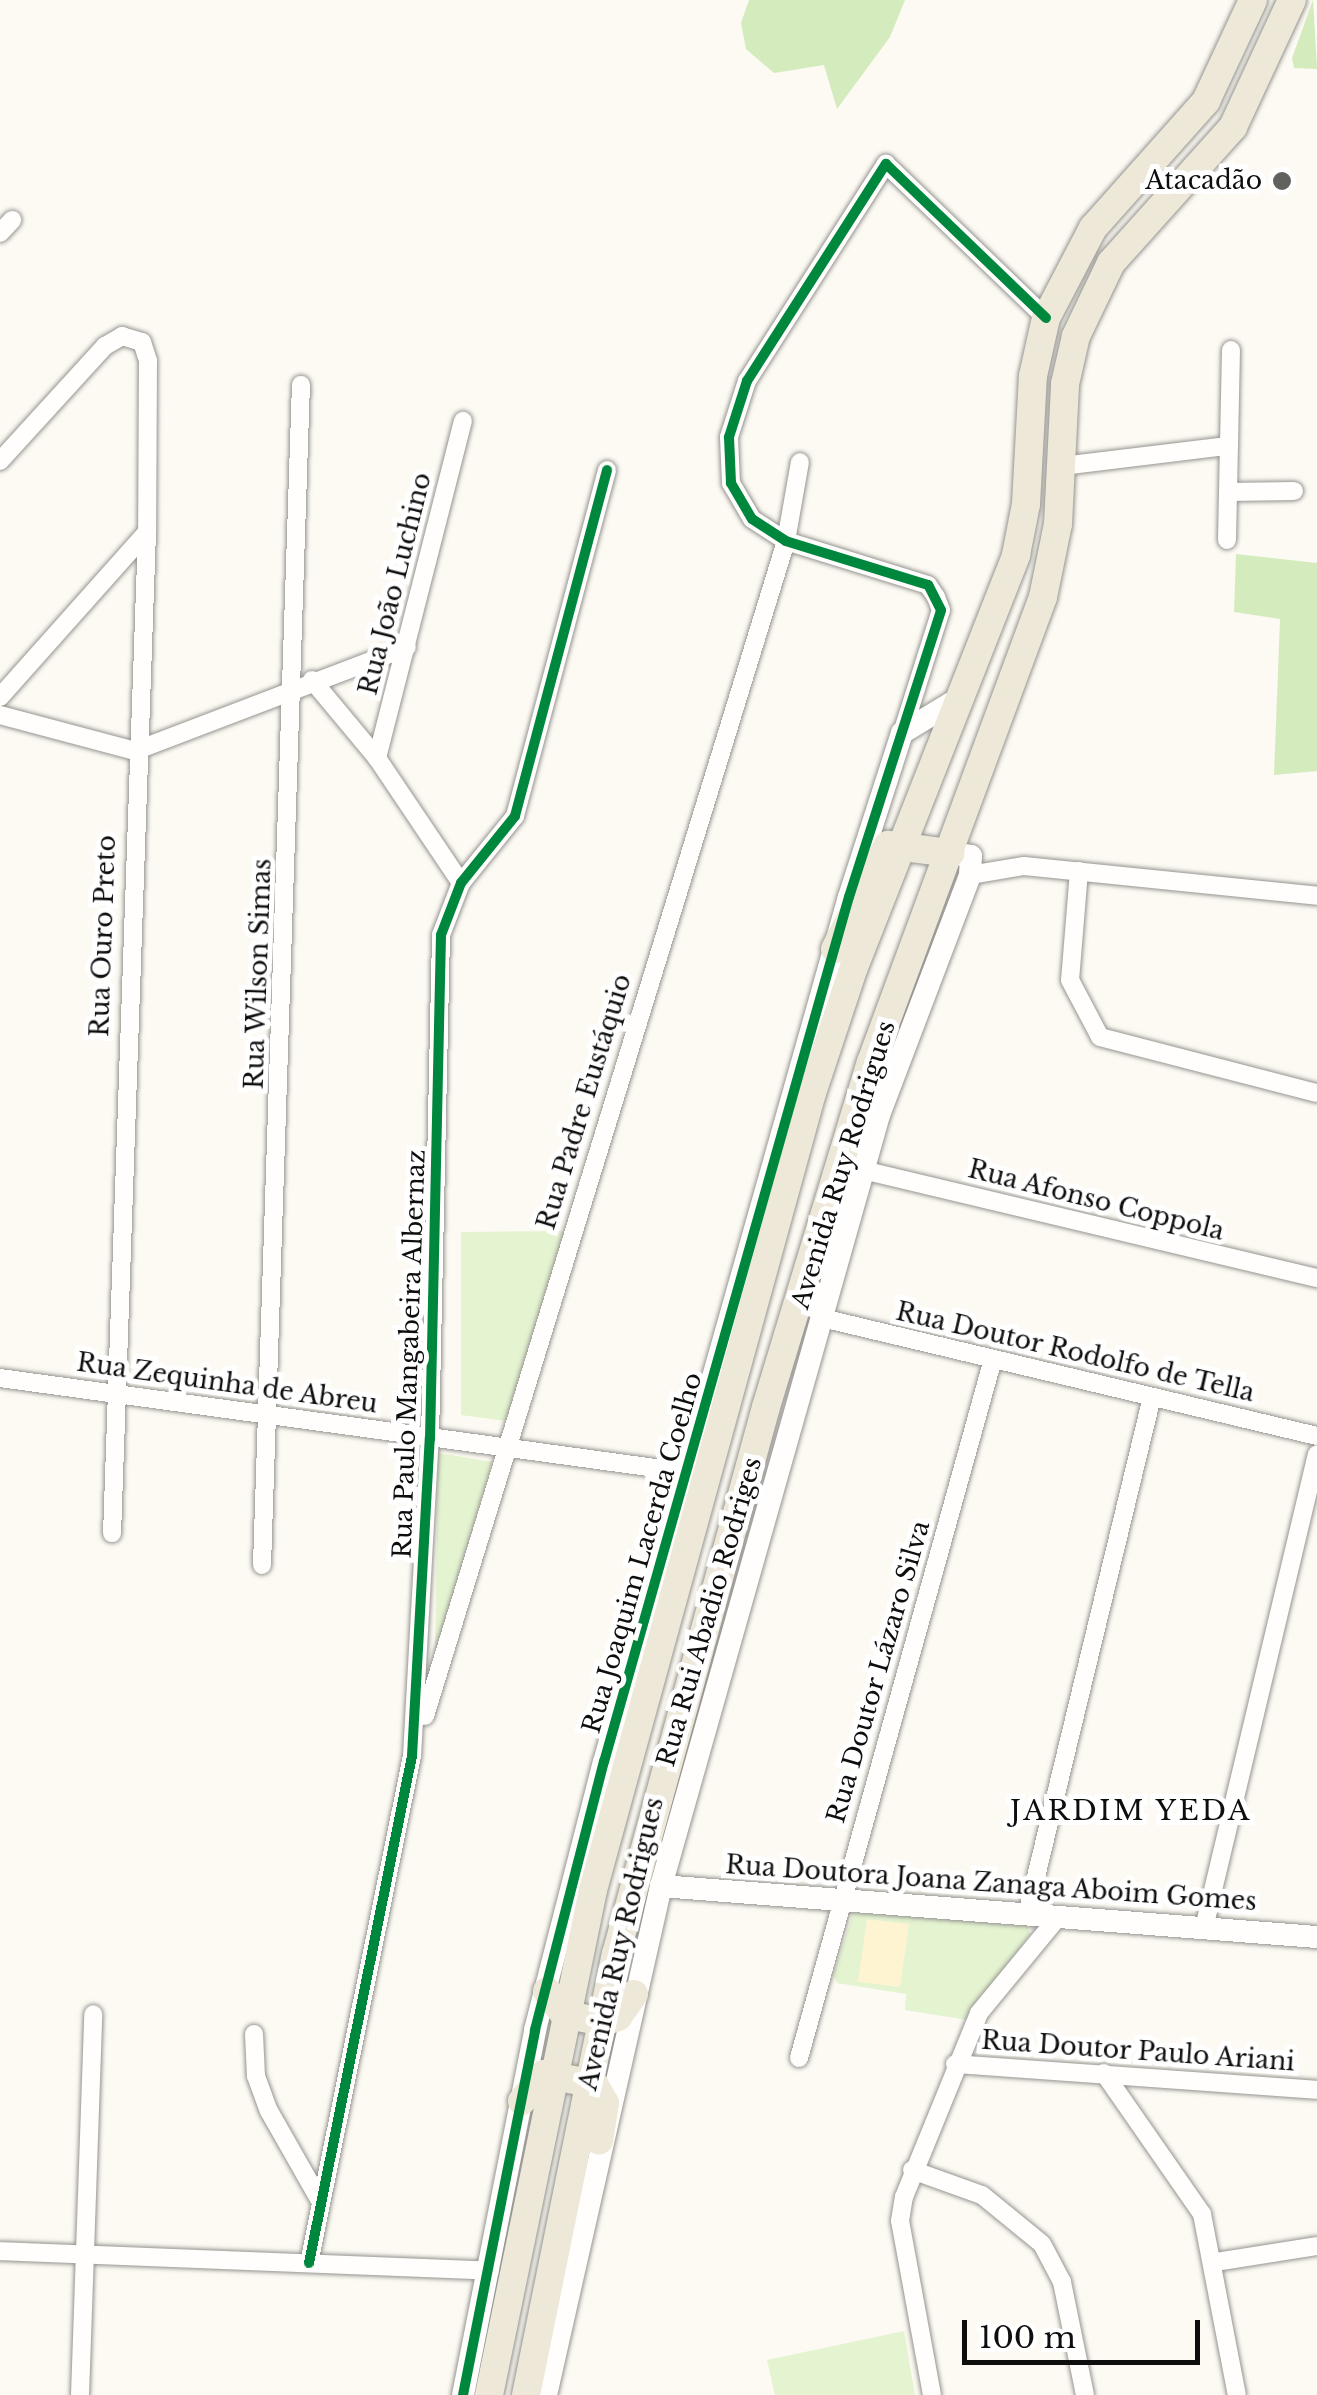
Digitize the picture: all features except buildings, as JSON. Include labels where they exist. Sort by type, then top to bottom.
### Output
[{"type":"main road","name":"Avenida Ruy Rodrigues","points":[[489,2395],[564,2014],[812,1093],[902,842],[961,697],[1023,525],[1034,376],[1046,318],[1093,228],[1206,101],[1253,0]]},
{"type":"main road","name":"Avenida Ruy Rodrigues","points":[[526,2395],[588,2081],[644,1842],[766,1407],[872,1062],[964,861],[1038,616],[1054,550],[1069,360],[1090,299],[1111,262],[1233,127],[1292,0]]},
{"type":"main road","points":[[835,949],[872,867],[888,845],[902,842],[964,861]]},
{"type":"main road","points":[[547,1991],[564,2014],[602,2022],[618,2017],[634,1994]]},
{"type":"main road","points":[[522,2101],[532,2081],[554,2072],[588,2081],[604,2098],[599,2141]]},
{"type":"street","points":[[902,734],[941,610],[936,597],[928,586],[786,541],[752,519],[731,484],[729,437],[748,381],[886,164],[1046,318]]},
{"type":"street","name":"Rua Ouro Preto","points":[[0,461],[105,346],[122,336],[142,342],[148,361],[147,532],[135,752],[113,1392],[112,1533]]},
{"type":"street","points":[[1226,540],[1231,350]]},
{"type":"street","name":"Rua Wilson Simas","points":[[262,1565],[304,683],[301,385]]},
{"type":"street","name":"Rua João Luchino","points":[[376,758],[463,421]]},
{"type":"street","points":[[1062,466],[1228,446]]},
{"type":"street","name":"Rua Padre Eustáquio","points":[[412,1756],[786,541],[800,462]]},
{"type":"street","name":"Rua Paulo Mangabeira Albernaz","points":[[310,2263],[319,2199],[412,1756],[430,1439],[441,935],[461,883],[515,816],[607,470]]},
{"type":"street","points":[[1229,492],[1294,491]]},
{"type":"street","points":[[0,697],[147,532]]},
{"type":"street","points":[[0,715],[135,752],[304,683],[407,647]]},
{"type":"street","points":[[304,683],[376,758],[461,883]]},
{"type":"street","points":[[902,734],[961,697]]},
{"type":"street","name":"Rua Joaquim Lacerda Coelho","points":[[463,2395],[547,1991],[684,1472],[835,949],[902,734]]},
{"type":"street","points":[[964,861],[1317,896]]},
{"type":"street","name":"Rua Rui Abadio Rodriges","points":[[546,2395],[599,2141],[661,1886],[864,1170],[964,861]]},
{"type":"street","points":[[1079,871],[1070,980],[1100,1037],[1317,1093]]},
{"type":"street","name":"Rua Afonso Coppola","points":[[864,1170],[1317,1278]]},
{"type":"street","name":"Rua Doutor Rodolfo de Tella","points":[[822,1318],[1317,1436]]},
{"type":"street","name":"Rua Doutor Lázaro Silva","points":[[799,2058],[993,1359]]},
{"type":"street","name":"Rua Zequinha de Abreu","points":[[0,1378],[684,1472]]},
{"type":"street","points":[[1026,1914],[1152,1397]]},
{"type":"street","points":[[1204,1928],[1317,1454]]},
{"type":"street","name":"Rua Doutora Joana Zanaga Aboim Gomes","points":[[661,1886],[1317,1937]]},
{"type":"street","points":[[932,2395],[900,2221],[912,2170],[979,2013],[1058,1917]]},
{"type":"street","points":[[80,2395],[93,2014]]},
{"type":"street","points":[[254,2034],[256,2076],[269,2111],[319,2199]]},
{"type":"street","name":"Rua Doutor Paulo Ariani","points":[[955,2064],[1317,2090]]},
{"type":"street","points":[[1104,2073],[1189,2188],[1216,2262],[1237,2395]]},
{"type":"street","points":[[912,2170],[982,2196],[1042,2244],[1062,2282],[1085,2395]]},
{"type":"street","points":[[1216,2262],[1317,2246]]},
{"type":"street","points":[[0,2251],[490,2271]]},
{"type":"green space","points":[[749,0],[905,0],[890,37],[837,109],[824,65],[774,73],[746,49],[741,23]]},
{"type":"green space","points":[[1313,0],[1317,69],[1294,68],[1292,58]]},
{"type":"green space","points":[[1236,554],[1317,563],[1317,771],[1274,775],[1280,619],[1234,612]]},
{"type":"green space","points":[[575,1231],[521,1423],[461,1415],[461,1232]]},
{"type":"green space","points":[[438,1453],[492,1462],[435,1660]]},
{"type":"green space","points":[[853,1913],[1027,1923],[1030,1934],[968,2020],[905,2010],[906,1994],[837,1983],[833,1975]]},
{"type":"green space","points":[[904,2331],[915,2395],[775,2395],[767,2360]]},
{"type":"sand","points":[[867,1919],[909,1924],[900,1987],[858,1982]]},
{"type":"cycle path","points":[[463,2395],[535,2030],[604,1762],[849,897],[941,610],[928,585],[786,541],[752,519],[731,483],[729,437],[747,381],[886,164],[1046,318]]},
{"type":"cycle path","points":[[309,2263],[412,1756],[430,1439],[441,935],[461,883],[515,816],[607,470]]},
{"type":"place","name":"Atacadão","points":[[1282,181]]},
{"type":"district","name":"JARDIM YEDA","points":[[1131,1811]]}]
